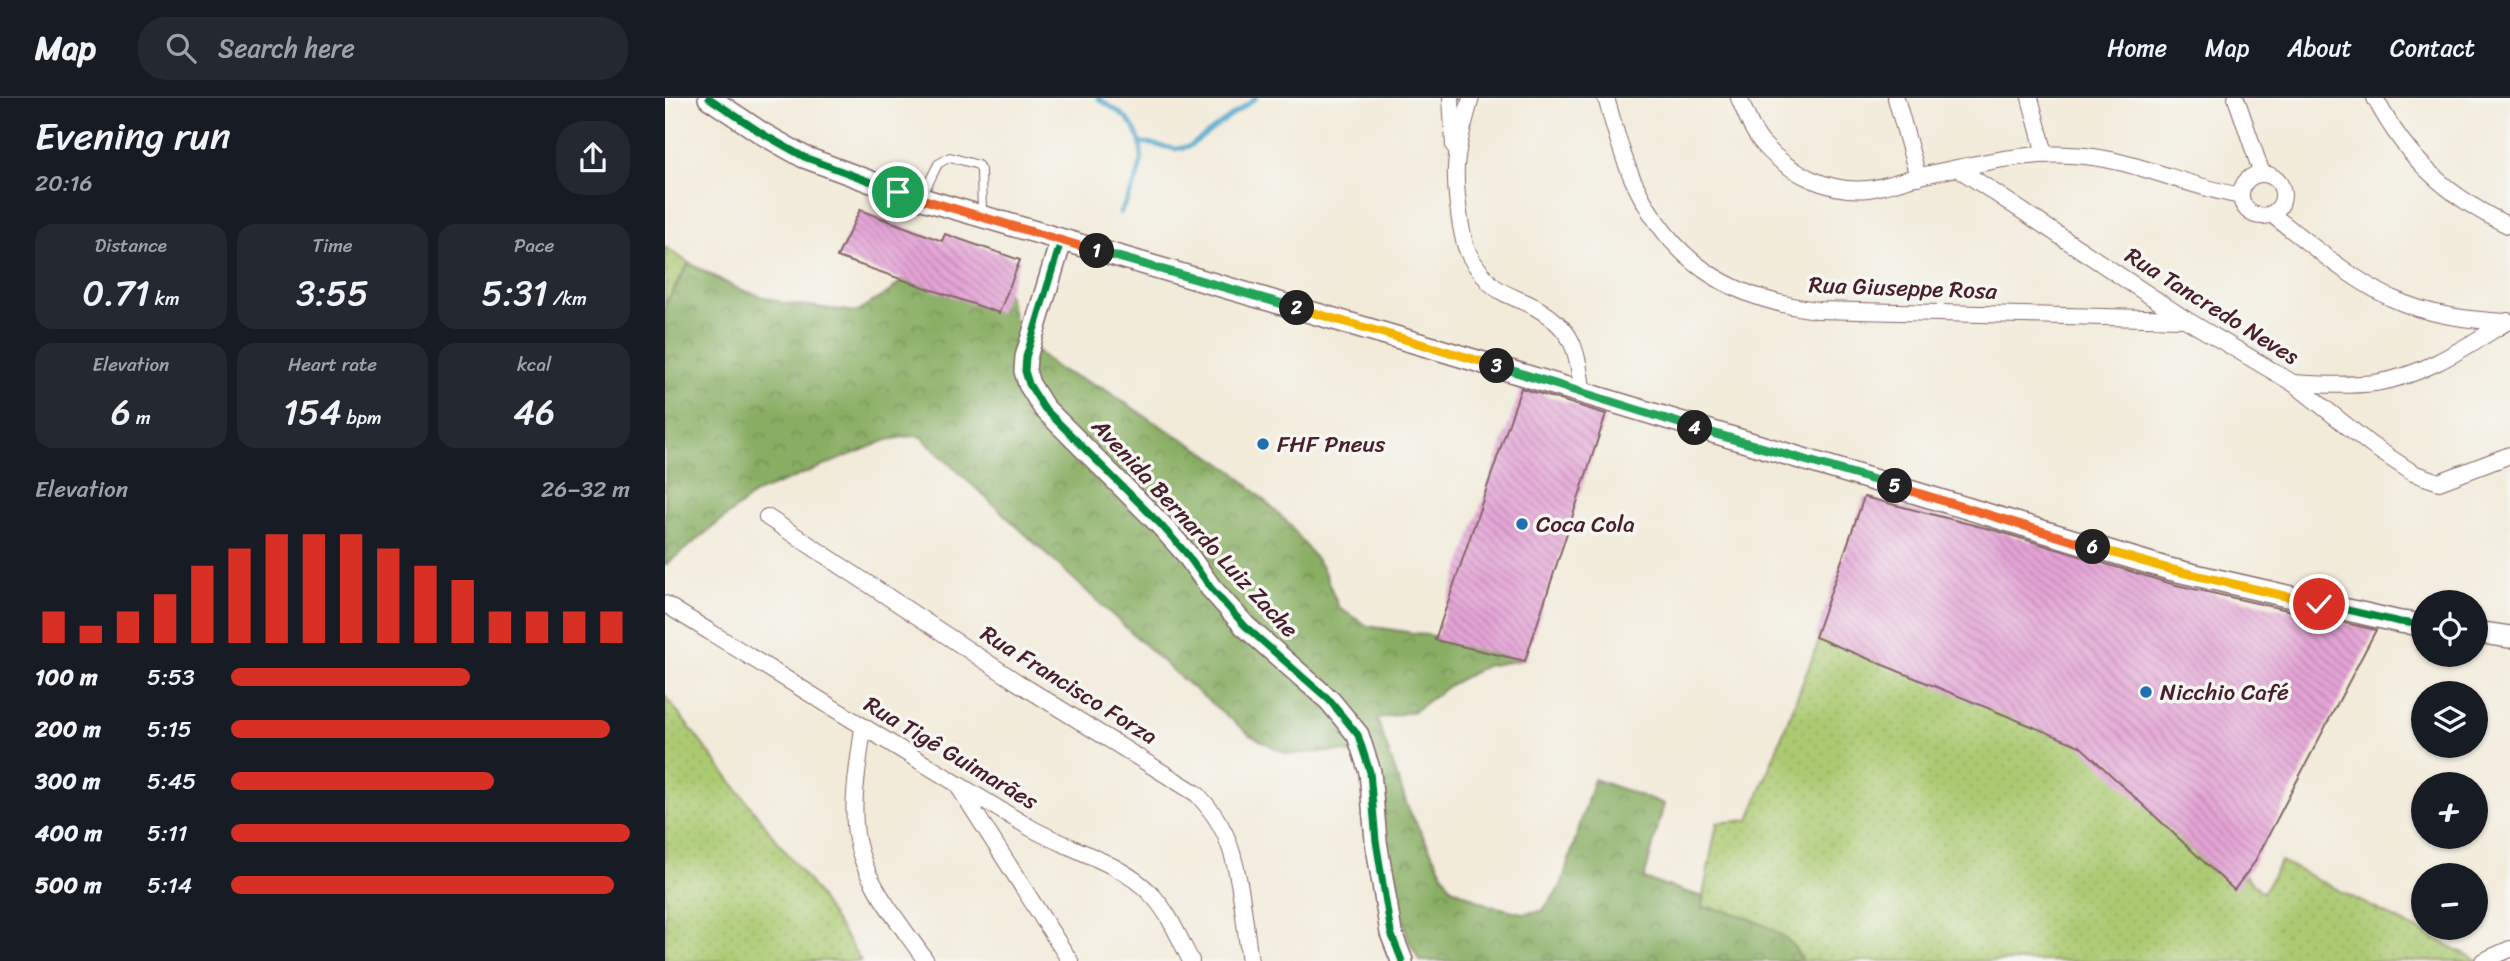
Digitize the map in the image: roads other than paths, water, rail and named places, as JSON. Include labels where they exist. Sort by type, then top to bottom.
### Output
[{"type":"street","points":[[709,98],[804,157],[920,199],[1450,352],[2169,569],[2411,623]]},
{"type":"street","points":[[1451,98],[1461,222],[1468,252],[1489,282],[1557,321],[1565,330],[1576,351],[1583,394]]},
{"type":"street","points":[[1456,166],[1471,98]]},
{"type":"street","name":"Rua Giuseppe Rosa","points":[[1606,98],[1633,180],[1656,219],[1673,243],[1694,264],[1727,285],[1794,307],[1817,310],[2185,319]]},
{"type":"street","points":[[1739,98],[1764,145],[1808,179],[1825,185],[1867,189],[2015,157],[2045,154],[2085,156],[2121,162],[2222,193],[2241,195]]},
{"type":"street","points":[[1896,98],[1918,177]]},
{"type":"street","points":[[2030,98],[2045,154]]},
{"type":"street","points":[[2236,98],[2262,174]]},
{"type":"street","points":[[2375,98],[2397,138],[2429,173],[2448,190],[2510,226]]},
{"type":"street","name":"Rua Tancredo Neves","points":[[1958,169],[2185,319],[2293,383],[2413,474],[2439,482],[2510,455]]},
{"type":"street","points":[[2262,174],[2275,178],[2282,188],[2283,202],[2271,214],[2262,217],[2250,213],[2242,202],[2241,195],[2249,178],[2262,174]]},
{"type":"street","points":[[2271,214],[2337,264],[2390,297],[2442,315],[2470,320],[2509,321]]},
{"type":"street","name":"Avenida Bernardo Luiz Zache","points":[[1061,241],[1026,357],[1025,371],[1029,384],[1044,408],[1161,525],[1245,626],[1330,701],[1358,735],[1370,772],[1375,841],[1391,933],[1402,961]]},
{"type":"street","points":[[2293,383],[2336,386],[2378,382],[2447,359],[2509,321]]},
{"type":"street","name":"Rua Francisco Forza","points":[[767,517],[1017,682],[1197,794],[1213,812],[1225,834],[1234,865],[1250,961]]},
{"type":"street","name":"Rua Tigê Guimarães","points":[[665,604],[957,785],[1033,829],[1127,875],[1149,891],[1164,910],[1191,961]]},
{"type":"street","points":[[2488,633],[2510,636]]},
{"type":"street","points":[[863,727],[854,811],[857,840],[874,884],[926,961]]},
{"type":"street","points":[[957,785],[1070,961]]},
{"type":"street","points":[[2483,961],[2510,949]]},
{"type":"lane","points":[[920,199],[938,164],[945,159],[978,165],[982,177],[982,217]]},
{"type":"waterway","points":[[1098,98],[1129,121],[1140,144],[1140,167],[1120,213]]},
{"type":"waterway","points":[[1140,142],[1176,149],[1190,146],[1256,98]]},
{"type":"place","name":"FHF Pneus","points":[[1263,444]]},
{"type":"place","name":"Coca Cola","points":[[1522,524]]},
{"type":"place","name":"Nicchio Café","points":[[2146,692]]}]
